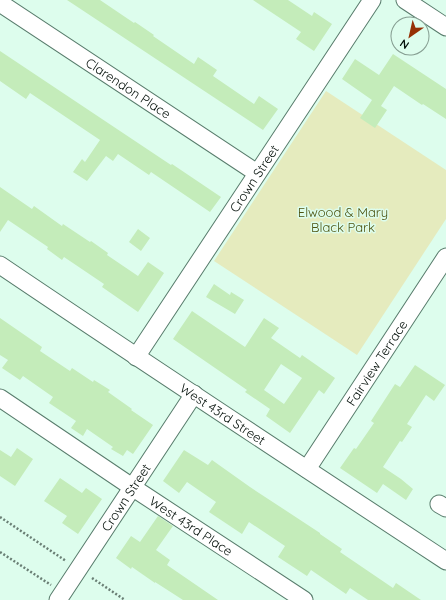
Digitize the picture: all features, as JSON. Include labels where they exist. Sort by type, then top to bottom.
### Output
[{"type":"street","name":"Crown Street","points":[[136,357],[372,0]]},
{"type":"street","points":[[405,0],[446,27]]},
{"type":"street","name":"Clarendon Place","points":[[0,3],[257,173]]},
{"type":"street","name":"Fairview Terrace","points":[[306,469],[446,257]]},
{"type":"street","name":"West 43rd Street","points":[[0,265],[136,357],[446,561]]},
{"type":"street","name":"Crown Street","points":[[55,593],[132,487],[194,394]]},
{"type":"street","name":"West 43rd Place","points":[[0,398],[304,600]]},
{"type":"path","points":[[0,517],[67,562]]},
{"type":"path","points":[[0,552],[55,593]]},
{"type":"path","points":[[92,578],[125,600]]},
{"type":"green space","name":"Elwood & Mary Black Park","points":[[326,91],[446,170],[446,219],[357,355],[214,261]]},
{"type":"building","points":[[67,0],[100,0],[134,23],[135,22],[194,64],[198,57],[217,70],[213,76],[254,104],[259,96],[278,109],[263,130]]},
{"type":"building","points":[[253,0],[288,0],[312,16],[314,12],[332,24],[314,51],[296,39],[301,32]]},
{"type":"building","points":[[0,51],[221,197],[210,212],[151,172],[149,175],[118,154],[113,161],[106,156],[87,181],[73,172],[82,159],[85,162],[100,140],[30,93],[26,99],[0,81]]},
{"type":"building","points":[[392,56],[396,56],[446,89],[446,119],[394,86],[381,106],[387,110],[375,128],[360,118],[372,100],[342,79],[355,59],[379,75]]},
{"type":"building","points":[[0,187],[32,209],[34,206],[62,226],[63,224],[90,242],[91,241],[108,253],[107,255],[138,276],[148,262],[164,273],[138,312],[102,287],[104,284],[64,257],[62,260],[47,249],[48,247],[8,220],[0,232]]},
{"type":"building","points":[[138,229],[150,238],[141,251],[129,242]]},
{"type":"building","points":[[214,284],[230,295],[231,292],[244,300],[235,314],[206,297]]},
{"type":"building","points":[[192,311],[245,347],[264,318],[279,328],[271,338],[300,358],[302,355],[335,378],[324,394],[319,390],[290,433],[266,416],[270,409],[245,392],[247,390],[173,339]],"holes":[[[281,364],[302,378],[284,404],[264,390]]]},
{"type":"building","points":[[0,318],[42,347],[40,351],[70,371],[72,368],[93,382],[94,380],[110,390],[108,392],[153,425],[133,454],[127,450],[123,456],[111,449],[113,447],[87,429],[83,436],[71,428],[76,421],[49,403],[53,397],[23,376],[20,380],[2,368],[8,360],[0,355]]},
{"type":"building","points":[[415,365],[445,385],[434,401],[426,395],[407,424],[412,427],[402,442],[400,441],[383,467],[413,489],[406,500],[383,484],[377,493],[340,468],[354,448],[356,449],[374,423],[371,421],[395,384],[400,387]]},
{"type":"building","points":[[17,448],[33,459],[15,486],[0,476],[0,450],[11,457]]},
{"type":"building","points":[[184,450],[208,465],[212,460],[320,533],[342,549],[340,552],[393,588],[396,583],[421,600],[368,600],[350,588],[346,594],[311,570],[307,576],[278,557],[285,546],[249,522],[242,534],[209,512],[216,502],[187,482],[179,493],[163,481]]},
{"type":"building","points":[[60,478],[82,493],[86,488],[102,499],[78,534],[62,523],[67,516],[44,501]]},
{"type":"building","points":[[158,516],[173,526],[156,550],[170,560],[167,565],[218,600],[183,600],[132,567],[131,569],[116,558],[131,536],[140,542]]}]
